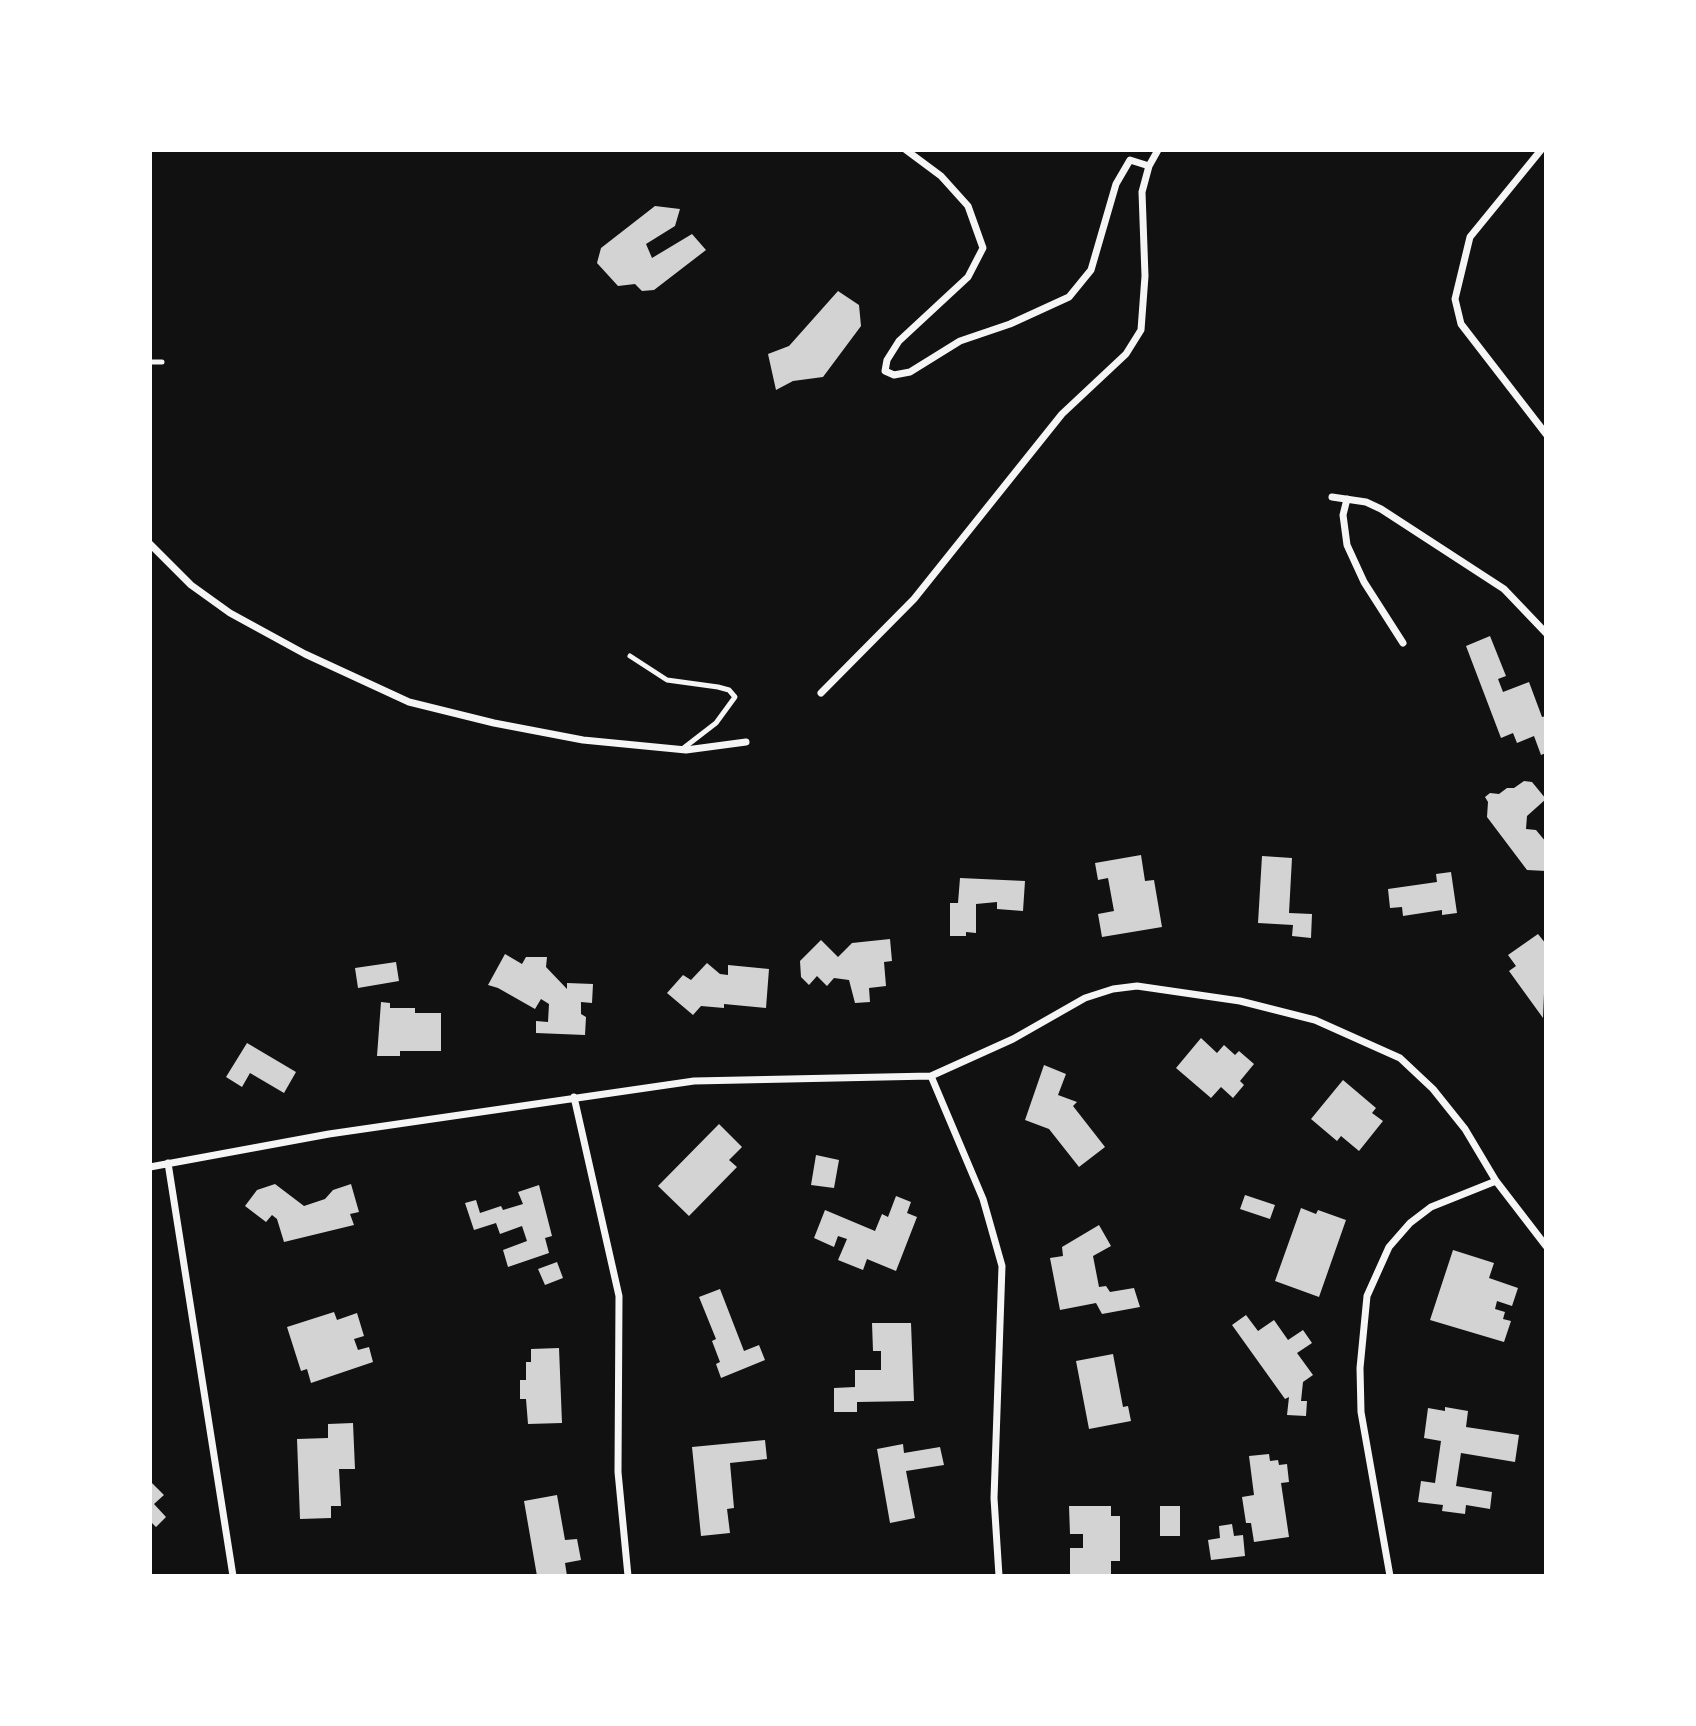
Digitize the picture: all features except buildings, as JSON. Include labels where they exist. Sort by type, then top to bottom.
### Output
[{"type":"street","points":[[906,150],[941,176],[968,206],[983,248],[968,277],[899,341],[887,360],[886,371],[894,375],[911,372],[960,341],[1010,324],[1069,297],[1091,270],[1116,184],[1130,160],[1149,166]]},
{"type":"street","points":[[821,693],[914,599],[1062,414],[1126,354],[1142,330],[1145,276],[1142,192],[1149,166],[1158,150]]},
{"type":"street","points":[[1541,150],[1470,237],[1455,299],[1461,324],[1545,435]]},
{"type":"street","points":[[1332,497],[1366,502],[1381,509],[1504,589],[1545,633]]},
{"type":"street","points":[[1347,499],[1343,514],[1347,544],[1364,582],[1403,643]]},
{"type":"street","points":[[150,544],[191,585],[230,614],[305,654],[410,702],[494,723],[583,740],[681,750],[746,742]]},
{"type":"street","points":[[150,1167],[317,1136],[574,1097],[709,1080],[788,1082],[931,1076],[1013,1039],[1073,1004],[1113,989],[1159,988],[1240,1001],[1315,1020],[1400,1058],[1433,1088],[1465,1129],[1496,1181],[1545,1246]]},
{"type":"street","points":[[931,1076],[983,1199],[1002,1266],[994,1499],[999,1576]]},
{"type":"street","points":[[574,1097],[619,1296],[618,1472],[628,1576]]},
{"type":"street","points":[[169,1163],[233,1576]]},
{"type":"street","points":[[1390,1576],[1361,1412],[1360,1368],[1367,1296],[1389,1247],[1410,1223],[1431,1207],[1496,1181]]},
{"type":"lane","points":[[150,362],[162,362]]},
{"type":"lane","points":[[630,656],[667,680],[718,687],[729,691],[735,697],[716,723],[681,750]]}]
